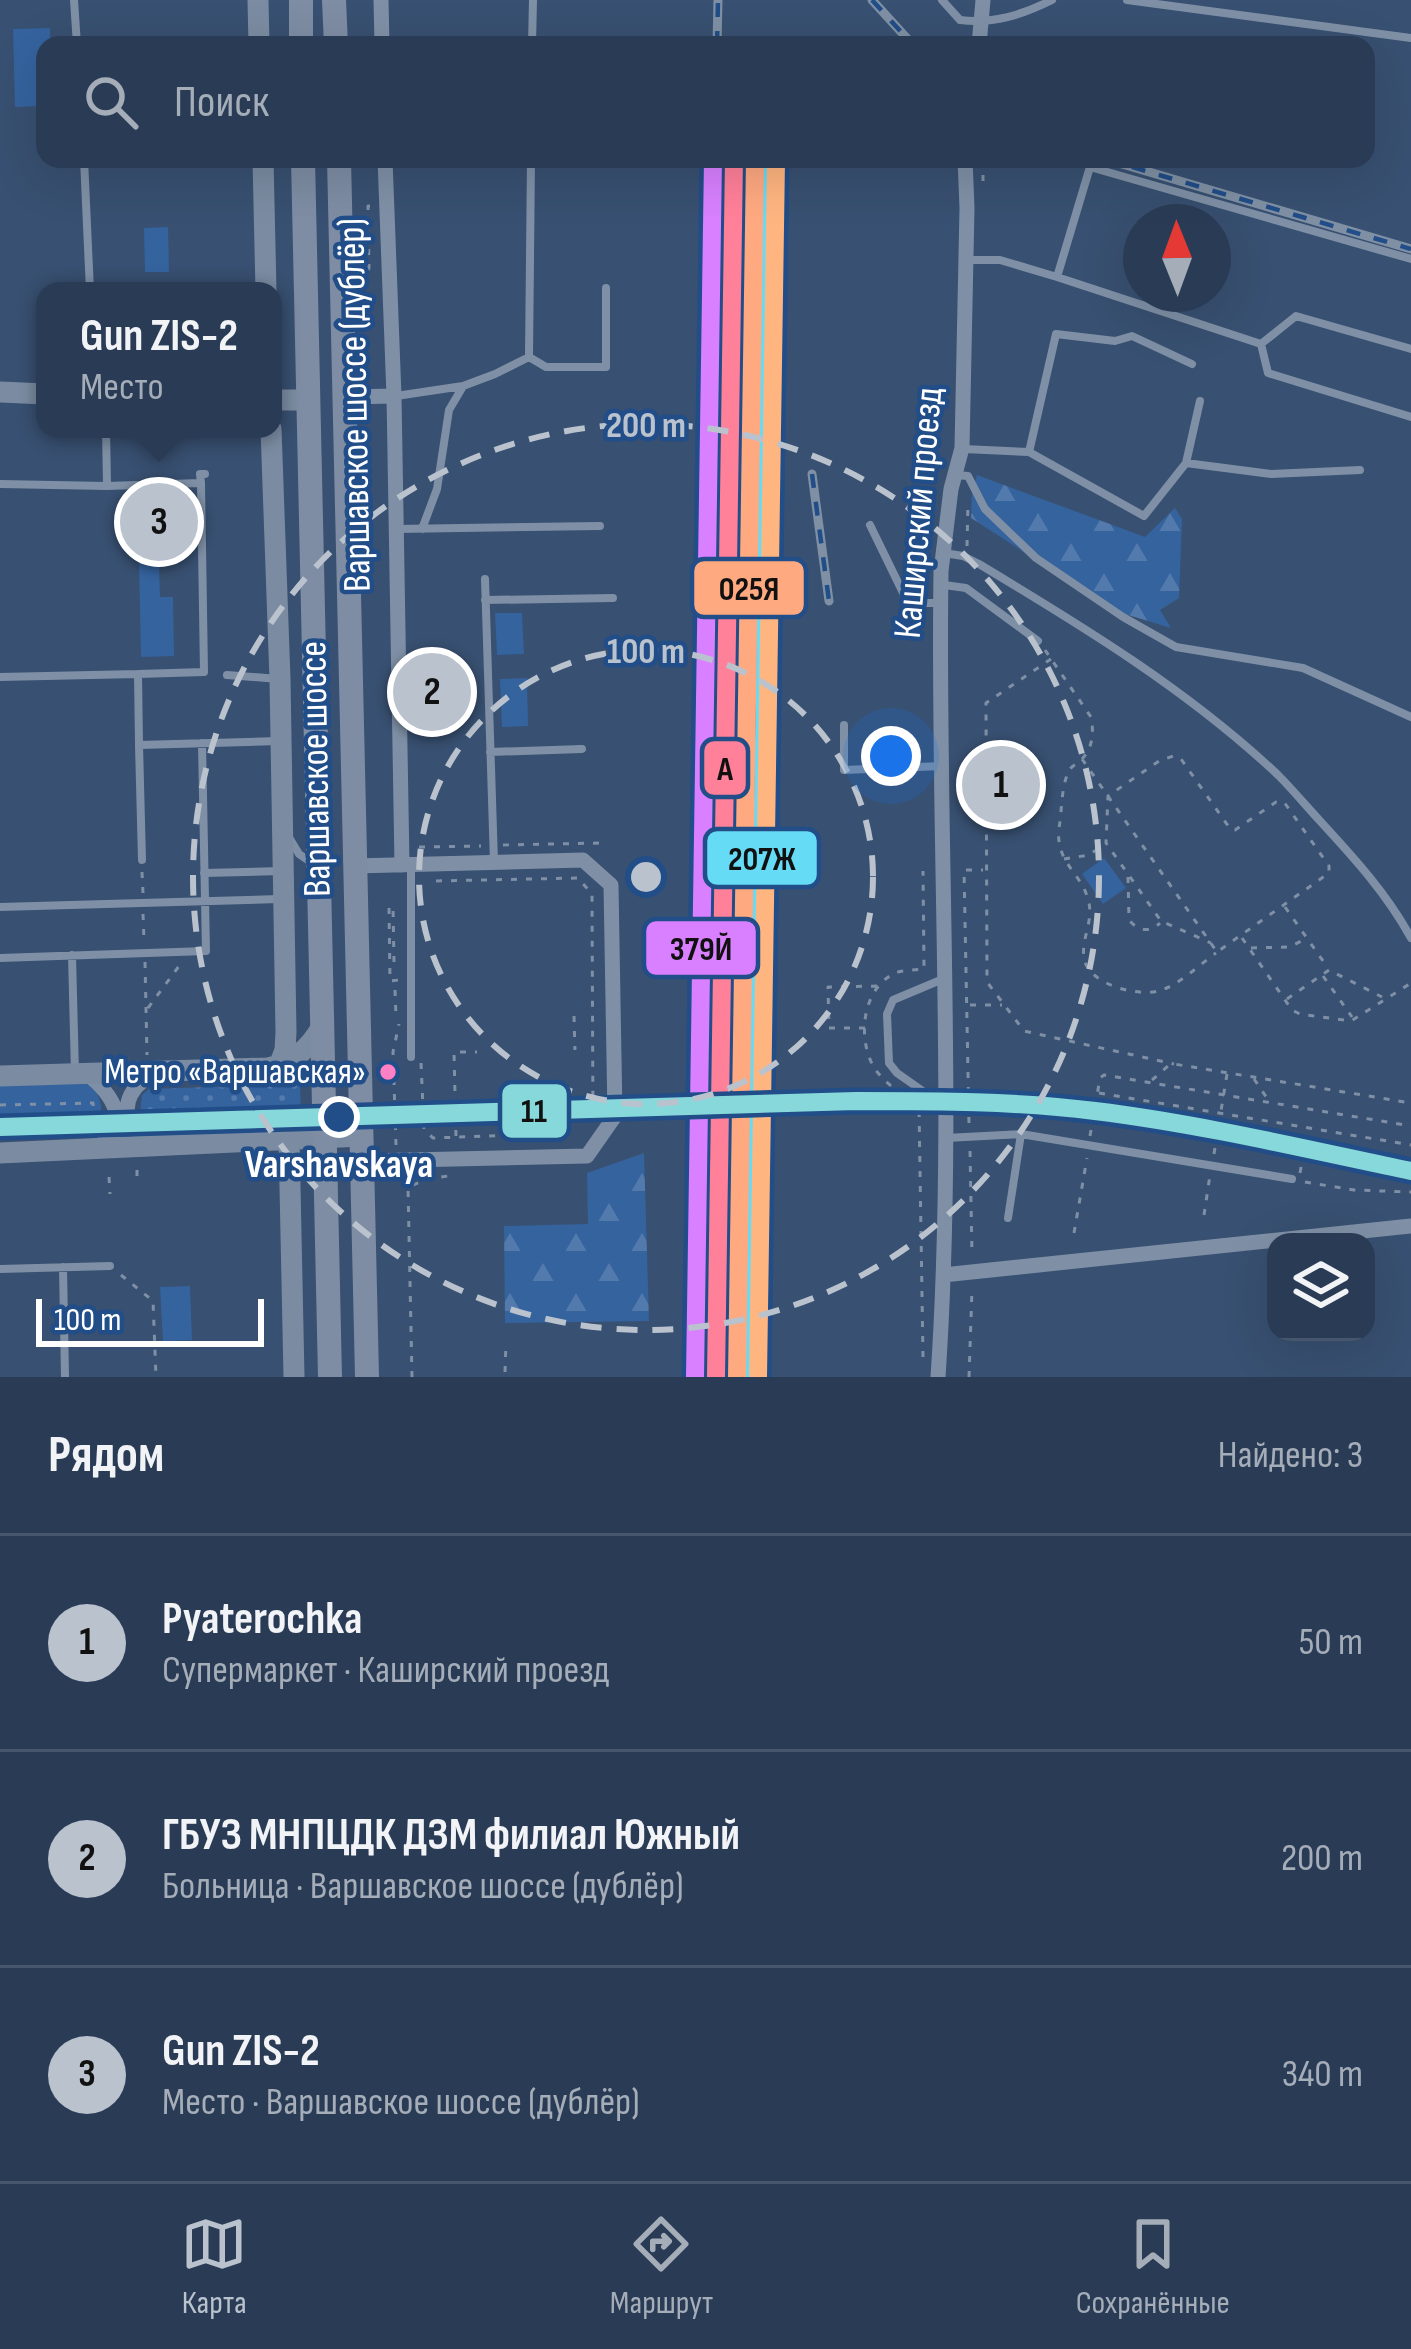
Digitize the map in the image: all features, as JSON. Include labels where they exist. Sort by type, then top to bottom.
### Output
[{"type":"main road","points":[[301,0],[302,36]]},
{"type":"main road","points":[[334,0],[336,36]]},
{"type":"main road","name":"Варшавское шоссе","points":[[303,168],[331,1377]]},
{"type":"main road","name":"Варшавское шоссе","points":[[339,168],[367,1377]]},
{"type":"street","points":[[258,0],[260,36]]},
{"type":"street","points":[[381,0],[382,36]]},
{"type":"street","points":[[980,36],[983,0]]},
{"type":"street","points":[[262,168],[266,282]]},
{"type":"street","name":"Варшавское шоссе (дублёр)","points":[[385,168],[407,865]]},
{"type":"street","name":"Каширский проезд","points":[[930,1373],[943,1275],[940,585],[954,475],[962,448],[965,168]]},
{"type":"street","points":[[0,392],[36,394]]},
{"type":"street","points":[[346,397],[394,396]]},
{"type":"street","points":[[282,400],[307,400]]},
{"type":"street","name":"Варшавское шоссе (дублёр)","points":[[271,438],[286,1032],[279,1066]]},
{"type":"street","points":[[0,1153],[323,1137],[362,1149],[587,1156],[615,1116],[611,885],[584,860],[354,866]]},
{"type":"street","points":[[0,1076],[279,1066],[299,1056],[321,1028]]},
{"type":"street","points":[[81,1073],[110,1095],[116,1106],[117,1122],[110,1138],[89,1150]]},
{"type":"street","points":[[160,1073],[134,1087],[129,1116],[136,1130],[165,1147]]},
{"type":"street","points":[[289,1138],[294,1377]]},
{"type":"street","points":[[943,1275],[1411,1226]]},
{"type":"lane","points":[[74,0],[76,36]]},
{"type":"lane","points":[[532,0],[532,36]]},
{"type":"lane","points":[[942,0],[960,20],[982,22],[1017,17],[1052,0]]},
{"type":"lane","points":[[1127,0],[1411,38]]},
{"type":"lane","points":[[84,168],[90,282]]},
{"type":"lane","points":[[529,357],[531,168]]},
{"type":"lane","points":[[1057,277],[1090,168]]},
{"type":"lane","points":[[1093,168],[1411,259]]},
{"type":"lane","points":[[966,260],[1000,260],[1261,344]]},
{"type":"lane","points":[[529,357],[546,367],[606,367],[606,288]]},
{"type":"lane","points":[[1261,344],[1296,316],[1411,349]]},
{"type":"lane","points":[[1029,452],[1056,334],[1114,341],[1132,336],[1192,364]]},
{"type":"lane","points":[[1261,344],[1268,373],[1411,417]]},
{"type":"lane","points":[[394,396],[463,386],[529,357]]},
{"type":"lane","points":[[422,529],[437,489],[449,410],[463,386]]},
{"type":"lane","points":[[962,448],[1029,452],[1144,516],[1186,464],[1200,401]]},
{"type":"lane","points":[[106,438],[107,486]]},
{"type":"lane","points":[[1186,464],[1271,474],[1360,470]]},
{"type":"lane","points":[[954,475],[968,476],[985,509],[1036,558],[1176,647],[1303,668],[1411,717]]},
{"type":"lane","points":[[0,484],[107,486],[203,478],[209,674],[0,677]]},
{"type":"lane","points":[[870,525],[908,603],[940,603]]},
{"type":"lane","points":[[394,529],[600,526]]},
{"type":"lane","points":[[943,553],[963,556],[1078,624],[1195,706],[1279,776],[1364,868],[1411,938]]},
{"type":"lane","points":[[485,579],[494,863]]},
{"type":"lane","points":[[940,585],[965,588],[1039,641]]},
{"type":"lane","points":[[485,600],[613,598]]},
{"type":"lane","points":[[138,674],[142,860]]},
{"type":"lane","points":[[227,675],[280,679]]},
{"type":"lane","points":[[844,725],[844,770],[942,766]]},
{"type":"lane","points":[[139,745],[280,741]]},
{"type":"lane","points":[[0,958],[206,951],[202,743]]},
{"type":"lane","points":[[490,752],[582,749]]},
{"type":"lane","points":[[283,827],[299,854],[317,867],[354,866]]},
{"type":"lane","points":[[407,865],[416,1055]]},
{"type":"lane","points":[[205,873],[283,871]]},
{"type":"lane","points":[[0,907],[283,898]]},
{"type":"lane","points":[[72,955],[81,1073]]},
{"type":"lane","points":[[944,979],[893,1000],[886,1014],[887,1055],[893,1069],[945,1107]]},
{"type":"lane","points":[[1008,1218],[1021,1134]]},
{"type":"lane","points":[[944,1138],[1021,1134],[1292,1179]]},
{"type":"lane","points":[[0,1268],[110,1266]]},
{"type":"lane","points":[[63,1267],[65,1377]]},
{"type":"path","points":[[368,206],[370,269]]},
{"type":"path","points":[[729,1046],[740,378]]},
{"type":"path","points":[[697,1047],[701,379]]},
{"type":"path","points":[[1039,641],[1091,717],[1092,739],[1067,776],[1058,841],[1087,895],[1090,922],[1083,953],[1087,969],[1098,980],[1155,992],[1166,988],[1330,870],[1284,802],[1276,802],[1231,830],[1181,759],[1173,756],[1159,760],[1108,796]]},
{"type":"path","points":[[1051,659],[986,703],[987,982],[1024,1031],[1174,1064],[1411,1103]]},
{"type":"path","points":[[1082,759],[1217,952]]},
{"type":"path","points":[[1108,796],[1106,843],[1161,921],[1211,943]]},
{"type":"path","points":[[1064,859],[1089,855],[1106,843]]},
{"type":"path","points":[[968,1377],[972,1272],[964,870],[986,870]]},
{"type":"path","points":[[923,871],[924,969],[896,973],[880,986],[868,1005],[865,1041],[880,1075],[919,1107],[930,1373]]},
{"type":"path","points":[[1128,874],[1129,920],[1149,930],[1161,921]]},
{"type":"path","points":[[436,881],[578,878],[592,894],[593,1123]]},
{"type":"path","points":[[1284,906],[1329,970],[1385,998]]},
{"type":"path","points":[[394,962],[394,907],[388,907],[391,981],[400,980],[393,1052],[396,1145]]},
{"type":"path","points":[[1240,936],[1300,1014],[1347,1022],[1411,983]]},
{"type":"path","points":[[1249,948],[1290,947],[1306,938]]},
{"type":"path","points":[[146,1011],[190,951]]},
{"type":"path","points":[[1285,1000],[1329,970]]},
{"type":"path","points":[[1322,974],[1354,1020]]},
{"type":"path","points":[[865,1028],[829,1028],[828,987],[880,986]]},
{"type":"path","points":[[395,990],[395,1017],[400,1017]]},
{"type":"path","points":[[966,1006],[1004,1004]]},
{"type":"path","points":[[574,1016],[575,1049]]},
{"type":"path","points":[[136,1049],[147,1048]]},
{"type":"path","points":[[456,1137],[454,1052],[477,1052]]},
{"type":"path","points":[[416,1055],[424,1129],[433,1138],[517,1135]]},
{"type":"path","points":[[1150,1082],[1174,1064]]},
{"type":"path","points":[[1224,1095],[1228,1073]]},
{"type":"path","points":[[1074,1233],[1104,1075],[1411,1126]]},
{"type":"path","points":[[1253,1077],[1270,1102]]},
{"type":"path","points":[[1098,1093],[1411,1145]]},
{"type":"path","points":[[0,1105],[93,1103],[94,1120],[0,1122]]},
{"type":"path","points":[[1308,1128],[1299,1181],[1411,1192]]},
{"type":"path","points":[[136,1176],[137,1162]]},
{"type":"path","points":[[412,1377],[408,1187],[457,1174]]},
{"type":"path","points":[[109,1177],[110,1194]]},
{"type":"path","points":[[110,1266],[154,1301],[156,1377]]},
{"type":"path","points":[[505,1372],[506,1342]]},
{"type":"green space","points":[[50,28],[50,36],[36,36],[36,106],[15,107],[13,29]]},
{"type":"green space","points":[[168,227],[169,272],[145,272],[144,228]]},
{"type":"green space","points":[[977,475],[1145,537],[1175,508],[1182,519],[1179,598],[1160,610],[1171,628],[1115,611],[971,518]]},
{"type":"green space","points":[[139,563],[159,563],[160,597],[173,597],[174,656],[141,657]]},
{"type":"green space","points":[[495,613],[522,613],[524,654],[497,655]]},
{"type":"green space","points":[[527,678],[528,726],[502,727],[500,679]]},
{"type":"green space","points":[[1104,858],[1126,888],[1103,904],[1082,874]]},
{"type":"green space","points":[[84,1081],[100,1102],[98,1129],[86,1137],[0,1139],[0,1083]]},
{"type":"green space","points":[[300,1084],[301,1119],[152,1124],[140,1113],[142,1095],[149,1089]]},
{"type":"green space","points":[[644,1153],[649,1321],[505,1323],[504,1226],[588,1224],[587,1173]]},
{"type":"green space","points":[[190,1286],[192,1340],[163,1341],[160,1287]]},
{"type":"railway","points":[[717,36],[718,0]]},
{"type":"railway","points":[[872,0],[905,36]]},
{"type":"railway","points":[[701,1377],[705,687],[715,168]]},
{"type":"railway","points":[[1136,168],[1411,249]]},
{"type":"railway","points":[[812,474],[829,601]]},
{"type":"transit line","name":"379Й","points":[[695,1377],[713,168]]},
{"type":"transit line","name":"A","points":[[716,1377],[734,168]]},
{"type":"transit line","name":"025Я","points":[[737,1377],[755,168]]},
{"type":"transit line","name":"207Ж","points":[[753,1377],[768,168]]},
{"type":"transit line","points":[[758,1377],[776,168]]},
{"type":"transit line","name":"11","points":[[0,1127],[856,1101],[976,1102],[1135,1116],[1411,1171]]},
{"type":"place","name":"Gun ZIS-2","points":[[159,522]]},
{"type":"place","name":"ГБУЗ МНПЦДК ДЗМ филиал Южный","points":[[432,692]]},
{"type":"place","name":"Pyaterochka","points":[[1001,785]]},
{"type":"place","name":"Метро «Варшавская»","points":[[388,1072]]},
{"type":"place","name":"Varshavskaya","points":[[339,1117]]}]
